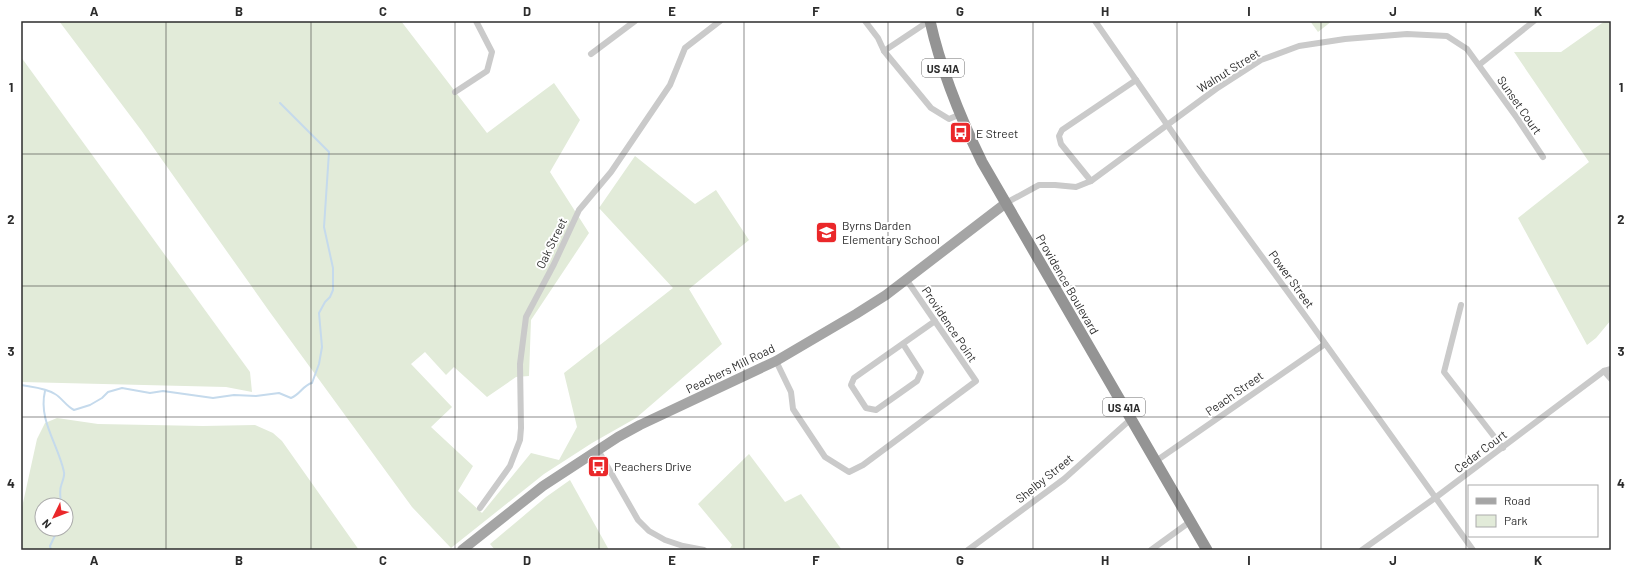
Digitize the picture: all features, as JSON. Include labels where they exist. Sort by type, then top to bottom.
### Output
[{"type":"highway","name":"Providence Boulevard","points":[[930,21],[946,78],[982,162],[1207,550]]},
{"type":"main road","name":"Peachers Mill Road","points":[[462,550],[543,486],[598,450],[640,425],[776,361],[856,314],[906,279],[1006,203]]},
{"type":"street","points":[[456,92],[487,71],[492,52],[476,21]]},
{"type":"street","points":[[591,54],[635,21]]},
{"type":"street","name":"Oak Street","points":[[480,508],[510,466],[520,440],[520,364],[526,317],[554,264],[579,210],[611,172],[666,91],[685,48],[720,21]]},
{"type":"street","points":[[865,21],[878,38],[884,51],[932,108],[949,119],[961,114]]},
{"type":"street","points":[[884,51],[930,21]]},
{"type":"street","name":"Power Street","points":[[1095,21],[1167,125],[1473,550]]},
{"type":"street","points":[[1479,66],[1533,21]]},
{"type":"street","name":"Walnut Street","points":[[1006,203],[1039,185],[1076,187],[1091,181],[1216,89],[1261,60],[1299,46],[1345,39],[1407,34],[1447,36],[1467,49],[1479,66]]},
{"type":"street","name":"Sunset Court","points":[[1479,66],[1517,118],[1542,157]]},
{"type":"street","points":[[1091,181],[1061,144],[1059,136],[1062,130],[1136,80]]},
{"type":"street","name":"Providence Point","points":[[776,361],[791,392],[793,409],[825,457],[849,472],[863,465],[976,381],[906,279]]},
{"type":"street","points":[[1461,305],[1444,372],[1503,448]]},
{"type":"street","points":[[903,344],[921,372],[920,377],[917,381],[876,410],[866,408],[851,385],[854,378],[935,321]]},
{"type":"street","name":"Peach Street","points":[[1156,461],[1325,344]]},
{"type":"street","name":"Cedar Court","points":[[1362,550],[1503,448],[1604,371],[1611,369]]},
{"type":"street","points":[[1604,371],[1611,379]]},
{"type":"street","name":"Shelby Street","points":[[968,550],[1064,479],[1131,419]]},
{"type":"street","points":[[598,450],[638,520],[649,531],[665,540],[683,546],[704,550]]},
{"type":"street","points":[[1151,550],[1191,521]]},
{"type":"green space","points":[[59,21],[401,21],[487,133],[554,83],[580,120],[550,172],[589,233],[531,320],[529,376],[516,377],[487,397],[454,367],[446,375],[425,352],[411,364],[452,407],[431,427],[473,466],[458,491],[482,513],[531,453],[559,460],[577,427],[564,373],[673,288],[599,208],[635,156],[695,204],[716,190],[749,240],[689,289],[722,344],[636,418],[592,443],[544,474],[451,548],[412,507],[269,311],[141,130]]},
{"type":"green space","points":[[1310,21],[1332,21],[1318,32]]},
{"type":"green space","points":[[1605,21],[1611,21],[1611,320],[1596,338],[1587,345],[1518,218],[1589,162],[1514,52],[1561,52]]},
{"type":"green space","points":[[21,57],[250,372],[252,392],[226,387],[21,382]]},
{"type":"green space","points":[[57,418],[98,424],[203,426],[255,425],[273,433],[282,441],[359,550],[21,550],[21,512],[37,439],[45,423]]},
{"type":"green space","points":[[749,454],[785,502],[801,494],[842,550],[729,550],[732,545],[698,504]]},
{"type":"green space","points":[[570,480],[609,550],[495,550],[490,544],[546,497]]},
{"type":"waterway","points":[[21,385],[51,392],[74,410],[90,405],[102,398],[108,392],[122,388],[150,393],[163,391],[213,398],[234,395],[256,396],[279,393],[291,398],[312,383],[319,364],[322,347],[319,313],[333,290],[333,268],[324,227],[329,152],[280,103]]},
{"type":"waterway","points":[[45,391],[44,412],[46,422],[64,472],[60,491],[60,497]]},
{"type":"waterway","points":[[51,550],[50,546],[54,537]]},
{"type":"place","name":"E Street","points":[[960,133]]},
{"type":"place","name":"Byrns Darden Elementary School","points":[[826,232]]},
{"type":"place","name":"Peachers Drive","points":[[599,466]]}]
